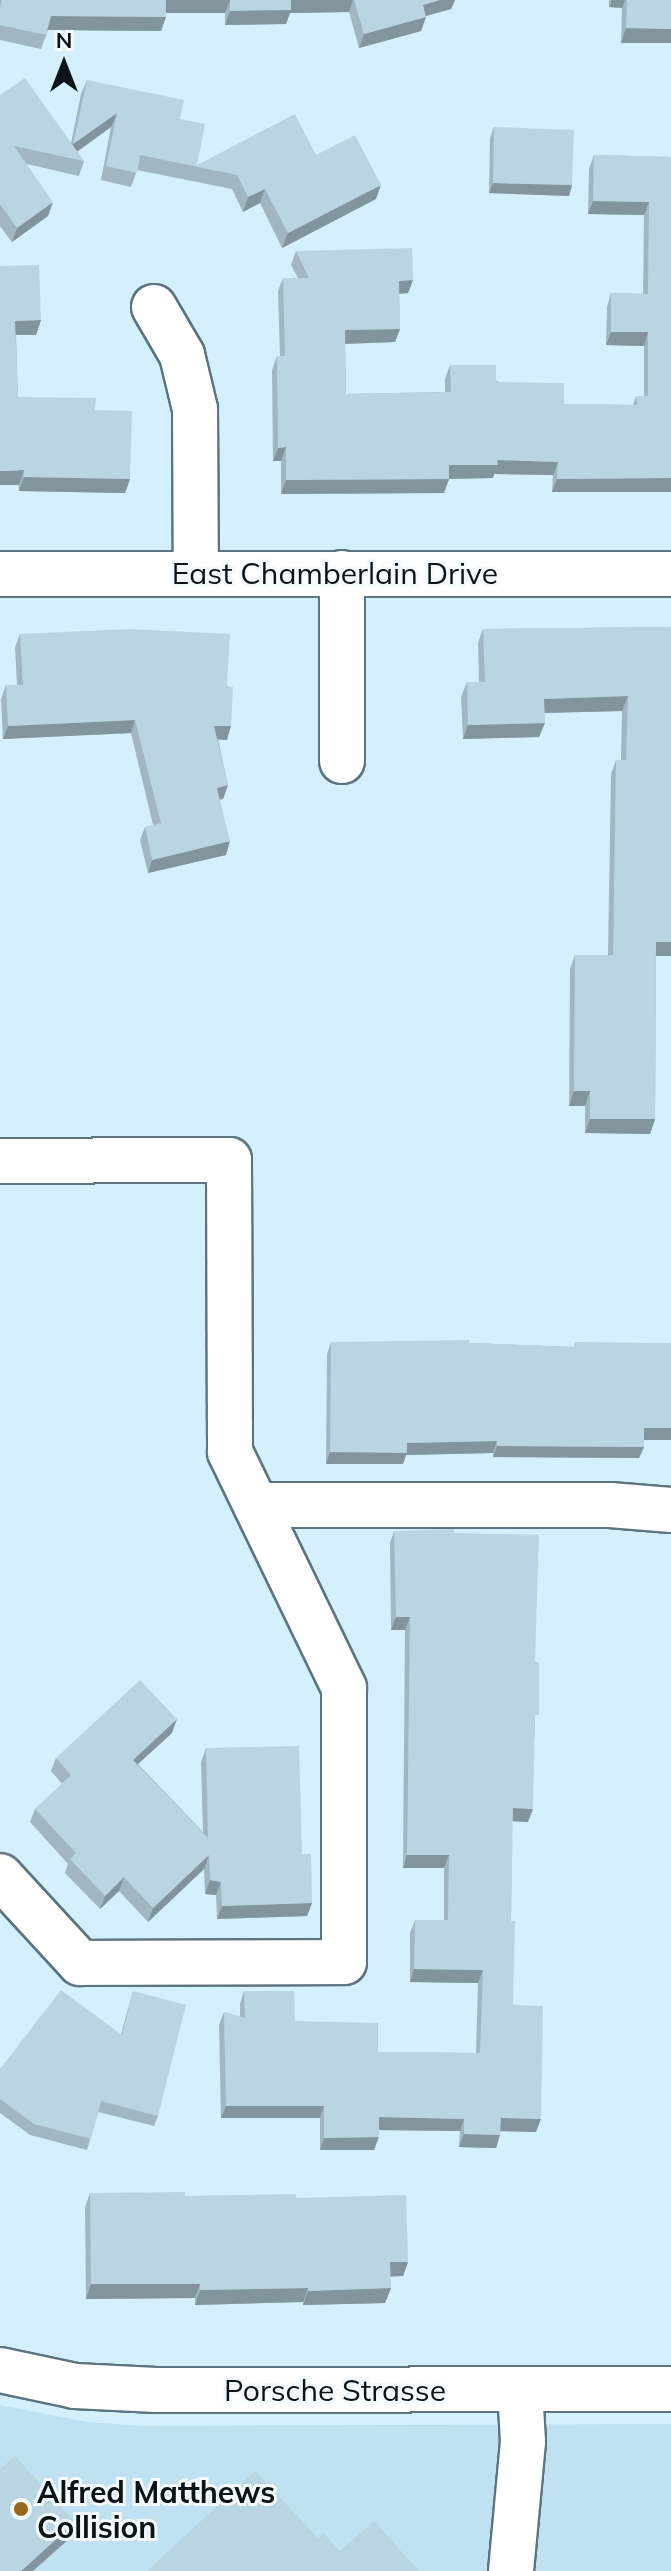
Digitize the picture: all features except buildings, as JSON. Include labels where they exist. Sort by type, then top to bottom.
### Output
[{"type":"street","points":[[154,307],[182,355],[195,409],[196,573]]},
{"type":"street","points":[[342,573],[342,761]]},
{"type":"street","name":"East Chamberlain Drive","points":[[0,574],[671,574]]},
{"type":"street","points":[[0,1161],[229,1160],[230,1452],[344,1688],[344,1962],[80,1963],[0,1876]]},
{"type":"street","points":[[256,1505],[610,1505],[671,1510]]},
{"type":"street","name":"Porsche Strasse","points":[[0,2370],[37,2379],[112,2389],[671,2389]]},
{"type":"street","points":[[511,2571],[523,2442],[520,2389]]},
{"type":"shaded area","points":[[0,2405],[87,2422],[144,2426],[671,2424],[671,2571],[0,2571]]},
{"type":"place","name":"Alfred Matthews Collision","points":[[21,2509]]}]
